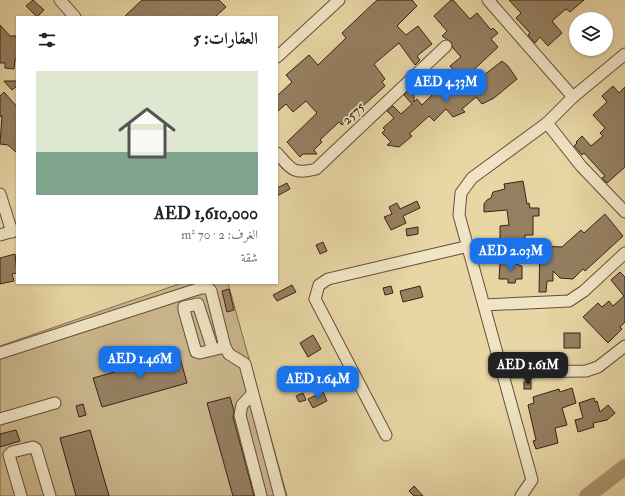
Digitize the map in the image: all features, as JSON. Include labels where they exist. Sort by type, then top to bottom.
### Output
[{"type":"street","points":[[60,0],[74,16]]},
{"type":"street","points":[[278,56],[339,0]]},
{"type":"street","points":[[488,0],[573,97]]},
{"type":"street","name":"2575","points":[[278,154],[292,170],[302,173],[316,169],[446,46]]},
{"type":"street","points":[[521,496],[532,480],[469,246],[459,215],[461,193],[472,178],[547,123],[573,97],[625,54]]},
{"type":"street","points":[[547,123],[581,166],[625,212]]},
{"type":"street","points":[[0,194],[15,231],[0,235]]},
{"type":"street","points":[[386,435],[315,299],[319,285],[328,279],[469,246]]},
{"type":"street","points":[[484,305],[569,301],[584,291],[625,254]]},
{"type":"street","points":[[0,353],[204,287],[211,291],[225,347],[229,354],[244,364],[280,496]]},
{"type":"street","points":[[503,372],[586,371],[598,367],[625,346]]},
{"type":"street","points":[[213,350],[225,347]]},
{"type":"street","points":[[252,394],[242,405],[240,415],[261,496]]},
{"type":"street","points":[[0,419],[55,403]]},
{"type":"street","points":[[21,496],[9,455],[12,452],[33,446],[36,449],[50,496]]},
{"type":"shaded area","points":[[179,284],[228,284],[287,496],[0,496],[0,346]]},
{"type":"building","points":[[33,0],[44,10],[36,16],[26,6]]},
{"type":"building","points":[[142,0],[219,0],[226,7],[216,16],[125,16]]},
{"type":"building","points":[[377,0],[412,0],[417,6],[397,26],[406,35],[418,26],[432,44],[417,56],[420,60],[415,65],[399,43],[374,64],[385,79],[382,82],[385,86],[342,125],[339,122],[320,140],[322,142],[314,150],[317,154],[303,154],[300,157],[287,142],[317,113],[306,101],[293,112],[286,104],[278,111],[278,95],[292,82],[286,75],[309,55],[318,65],[346,38],[342,33]]},
{"type":"building","points":[[451,0],[453,0],[470,19],[477,13],[491,30],[493,28],[498,33],[491,39],[498,47],[463,80],[450,66],[461,57],[453,48],[451,42],[442,36],[447,31],[434,16]]},
{"type":"building","points":[[509,0],[584,0],[570,12],[566,9],[552,21],[562,33],[548,46],[540,37],[535,43],[528,35],[530,33],[516,18],[521,13]]},
{"type":"building","points":[[0,25],[10,36],[16,36],[16,60],[14,69],[5,68],[5,63],[0,63]]},
{"type":"building","points":[[502,61],[508,66],[517,79],[494,98],[482,104],[476,97],[462,109],[465,112],[453,117],[446,109],[434,121],[429,116],[409,134],[412,136],[399,147],[387,145],[391,142],[382,133],[385,130],[383,128],[394,118],[387,111],[393,106],[401,114],[412,104],[404,95],[410,89],[414,93],[414,102],[417,99],[422,105],[441,86],[445,91],[458,81],[465,90]]},
{"type":"building","points":[[4,81],[16,81],[16,87],[12,90]]},
{"type":"building","points":[[613,86],[619,93],[625,87],[625,167],[607,183],[602,178],[605,176],[584,153],[582,155],[574,146],[582,136],[591,146],[603,136],[600,133],[605,128],[593,115],[607,102],[602,96]]},
{"type":"building","points":[[4,92],[16,106],[16,152],[8,145],[0,144],[2,115],[0,117],[0,96]]},
{"type":"building","points":[[523,181],[527,204],[529,203],[530,208],[539,208],[539,216],[533,216],[533,235],[525,235],[525,242],[503,242],[500,240],[500,226],[509,225],[507,210],[484,212],[484,204],[491,198],[493,192],[505,189],[504,184]]},
{"type":"building","points":[[287,183],[290,189],[278,195],[278,188]]},
{"type":"building","points":[[417,201],[420,208],[403,216],[406,223],[391,230],[384,217],[392,214],[389,207],[397,203],[400,209]]},
{"type":"building","points":[[605,214],[623,236],[585,271],[583,269],[573,279],[560,278],[553,271],[553,281],[547,281],[546,292],[539,292],[540,246],[562,247],[581,230],[584,233]]},
{"type":"building","points":[[418,227],[418,234],[407,236],[406,229]]},
{"type":"building","points":[[323,242],[327,251],[320,254],[316,245]]},
{"type":"building","points":[[15,254],[16,273],[12,274],[14,281],[0,284],[0,258]]},
{"type":"building","points":[[500,263],[518,264],[522,266],[522,279],[516,279],[515,283],[508,283],[508,279],[499,279]]},
{"type":"building","points":[[620,272],[625,277],[625,322],[620,327],[622,329],[608,343],[583,317],[598,303],[602,307],[609,301],[613,306],[624,296],[611,280]]},
{"type":"building","points":[[292,285],[296,292],[277,301],[273,295]]},
{"type":"building","points":[[391,286],[393,293],[385,295],[383,288]]},
{"type":"building","points":[[420,286],[423,297],[403,302],[400,291]]},
{"type":"building","points":[[229,289],[234,310],[227,312],[222,291]]},
{"type":"building","points":[[564,333],[580,333],[580,348],[564,348]]},
{"type":"building","points":[[313,335],[321,349],[308,357],[300,343]]},
{"type":"building","points":[[179,354],[187,383],[102,407],[93,378]]},
{"type":"building","points":[[524,382],[531,382],[531,389],[524,389]]},
{"type":"building","points":[[572,388],[576,403],[562,408],[567,425],[555,428],[558,443],[536,449],[533,441],[536,440],[528,405],[534,403],[533,397],[559,389],[560,392]]},
{"type":"building","points":[[323,392],[327,401],[313,408],[308,399]]},
{"type":"building","points":[[303,393],[306,400],[299,402],[296,396]]},
{"type":"building","points":[[230,397],[234,411],[233,417],[254,496],[233,496],[207,403]]},
{"type":"building","points":[[594,398],[595,402],[597,401],[600,412],[608,405],[615,413],[607,420],[593,423],[594,427],[578,432],[575,420],[583,418],[579,403]]},
{"type":"building","points":[[83,404],[86,415],[79,417],[76,406]]},
{"type":"building","points":[[16,430],[20,441],[0,447],[0,434]]},
{"type":"building","points":[[90,430],[109,496],[76,496],[60,438]]},
{"type":"building","points":[[414,486],[423,496],[414,496],[409,491]]},
{"type":"waterway","points":[[587,496],[625,467]]}]
